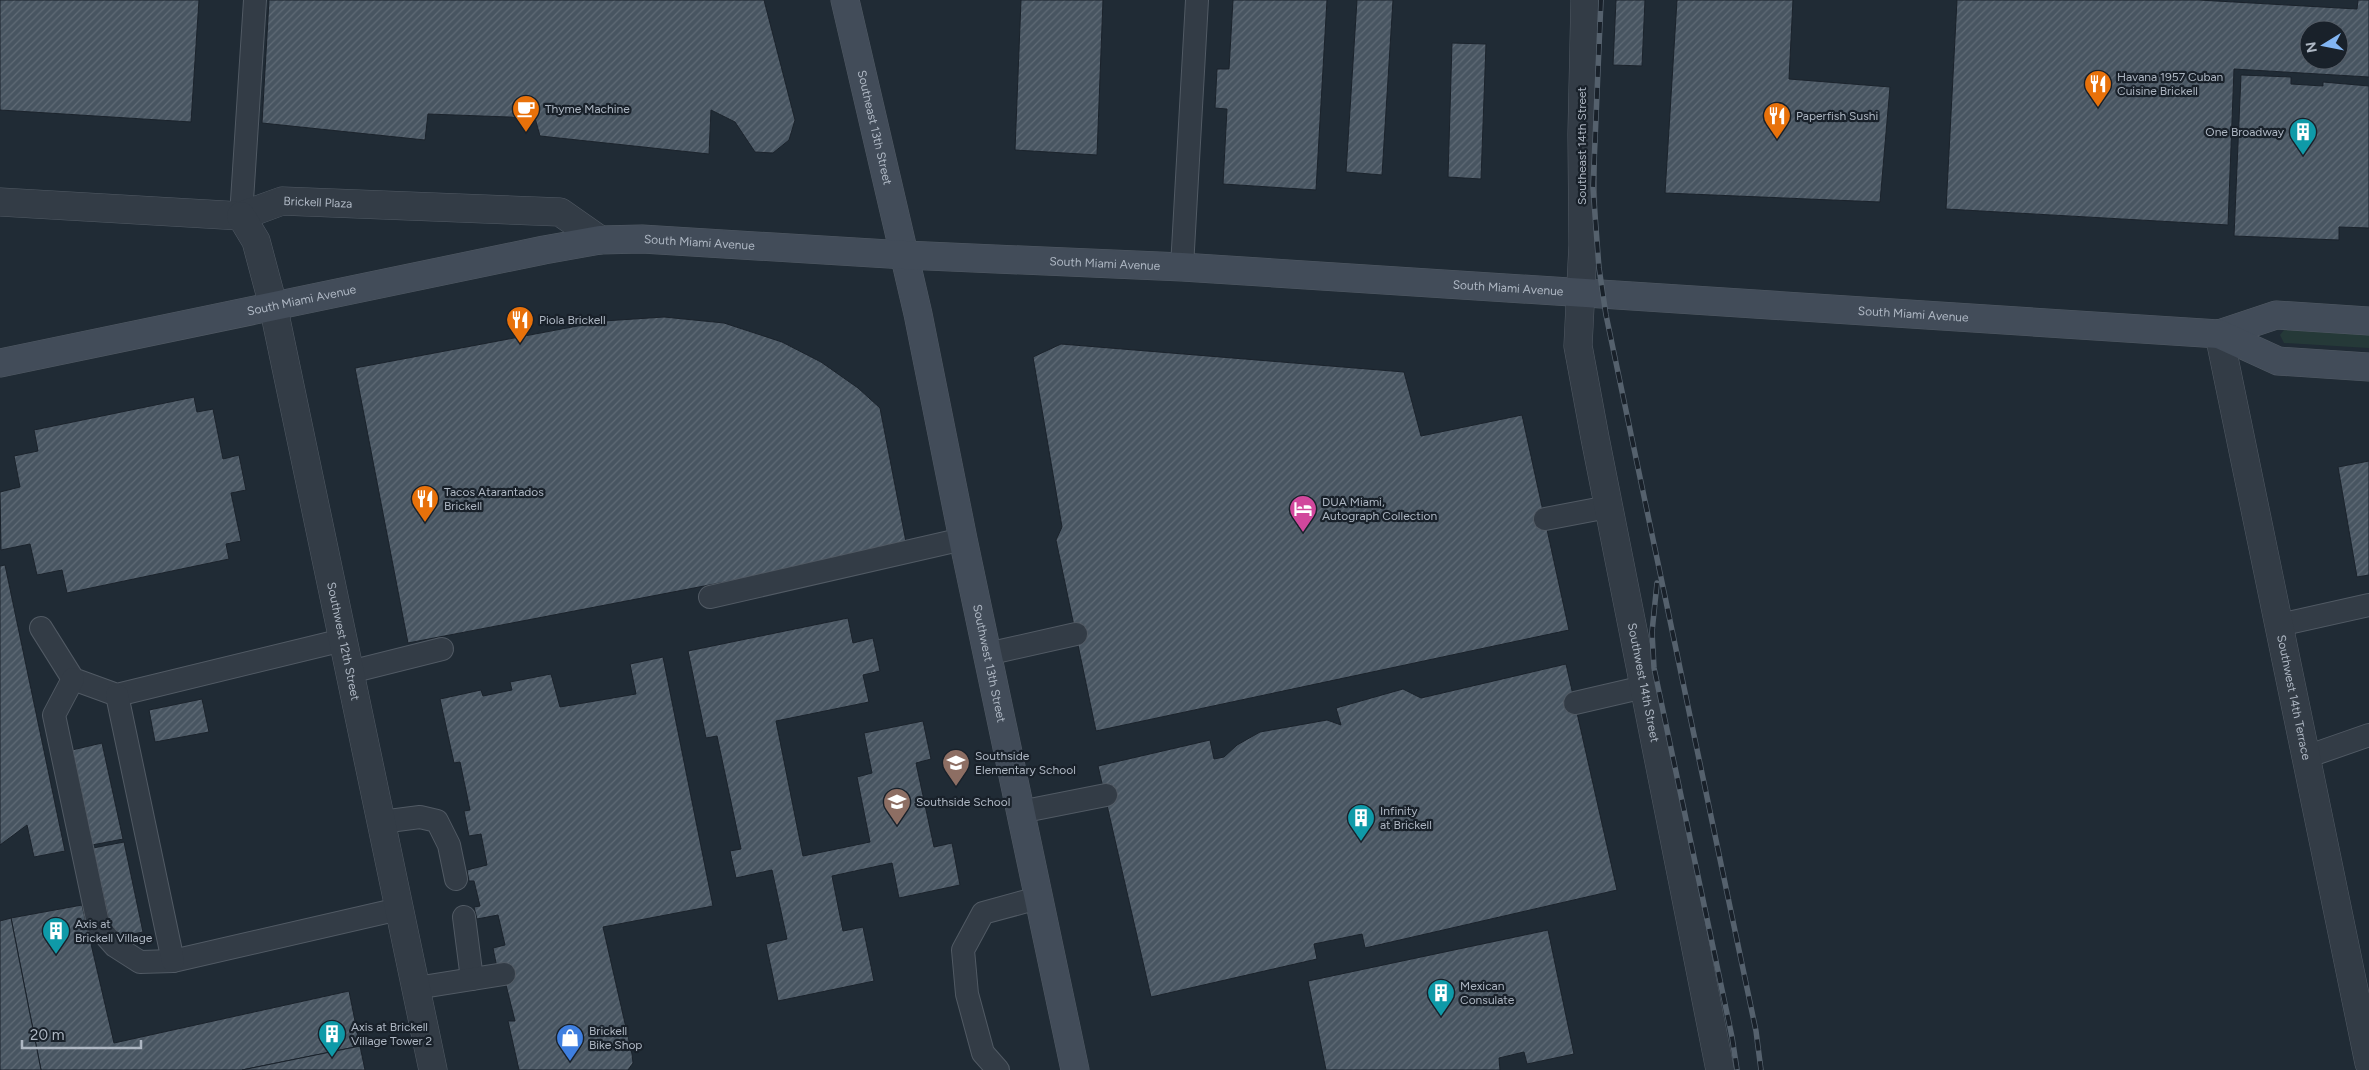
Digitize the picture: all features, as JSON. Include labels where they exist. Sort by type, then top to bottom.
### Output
[{"type":"main road","name":"Southeast 13th Street","points":[[845,0],[905,255]]},
{"type":"main road","name":"South Miami Avenue","points":[[0,363],[273,305],[600,240],[642,239],[905,255],[1182,267],[2219,334],[2278,361],[2369,366]]},
{"type":"main road","name":"Southwest 13th Street","points":[[905,255],[1075,1070]]},
{"type":"main road","name":"South Miami Avenue","points":[[2219,334],[2276,315],[2369,321]]},
{"type":"street","name":"Southeast 14th Street","points":[[1580,292],[1585,0]]},
{"type":"street","name":"Brickell Plaza","points":[[0,202],[242,216],[282,201],[560,212],[600,240]]},
{"type":"street","name":"Southwest 12th Street","points":[[242,216],[256,241],[273,305],[433,1070]]},
{"type":"street","name":"Southwest 14th Street","points":[[1580,292],[1578,346],[1608,507],[1720,1070]]},
{"type":"street","name":"Southwest 14th Terrace","points":[[2219,334],[2369,1062]]},
{"type":"lane","points":[[242,216],[255,0]]},
{"type":"lane","points":[[1182,267],[1197,0]]},
{"type":"lane","points":[[1545,519],[1608,507]]},
{"type":"lane","points":[[710,597],[963,539]]},
{"type":"lane","points":[[2279,625],[2369,605]]},
{"type":"lane","points":[[40,628],[73,679],[117,695],[343,640]]},
{"type":"lane","points":[[987,654],[1076,634]]},
{"type":"lane","points":[[350,672],[442,649]]},
{"type":"lane","points":[[73,679],[54,715],[99,928],[115,946],[140,962],[173,961],[399,909]]},
{"type":"lane","points":[[1574,703],[1644,687]]},
{"type":"lane","points":[[117,695],[173,961]]},
{"type":"lane","points":[[2306,757],[2369,734]]},
{"type":"lane","points":[[1020,812],[1106,794]]},
{"type":"lane","points":[[381,822],[420,817],[437,821],[450,845],[456,880]]},
{"type":"lane","points":[[998,1070],[983,1053],[967,994],[963,950],[983,913],[1038,898]]},
{"type":"lane","points":[[464,918],[472,979]]},
{"type":"lane","points":[[416,988],[504,974]]},
{"type":"green space","points":[[2284,330],[2369,335],[2369,348],[2284,343],[2280,335]]},
{"type":"building","points":[[0,0],[199,0],[191,122],[0,110]]},
{"type":"building","points":[[269,0],[764,0],[795,120],[789,140],[773,153],[755,152],[735,122],[711,110],[709,154],[540,136],[535,118],[428,114],[425,140],[262,123]]},
{"type":"building","points":[[1021,0],[1103,0],[1097,155],[1015,150]]},
{"type":"building","points":[[1233,0],[1327,0],[1316,190],[1223,184],[1227,109],[1215,108],[1217,69],[1229,69]]},
{"type":"building","points":[[1357,0],[1393,0],[1382,175],[1346,172]]},
{"type":"building","points":[[1616,0],[1645,0],[1642,66],[1613,65]]},
{"type":"building","name":"Paperfish Sushi","points":[[1677,0],[1793,0],[1789,79],[1890,87],[1880,202],[1665,193]]},
{"type":"building","points":[[1957,0],[2199,0],[2357,9],[2358,0],[2369,0],[2369,77],[2234,69],[2228,225],[1946,209]]},
{"type":"building","points":[[1452,43],[1486,44],[1481,179],[1448,177]]},
{"type":"building","name":"One Broadway","points":[[2241,75],[2291,77],[2291,84],[2323,86],[2323,82],[2369,86],[2369,228],[2339,227],[2339,240],[2234,236]]},
{"type":"building","points":[[664,317],[724,323],[782,342],[821,362],[858,388],[880,408],[907,547],[408,643],[355,368],[604,321]]},
{"type":"building","name":"DUA Miami, Autograph Collection","points":[[1061,344],[1404,372],[1421,436],[1522,415],[1569,630],[1096,731],[1056,540],[1062,527],[1033,357]]},
{"type":"building","points":[[194,397],[197,412],[213,409],[223,459],[239,455],[246,490],[231,493],[241,541],[226,544],[229,559],[67,593],[62,570],[37,575],[30,544],[1,550],[0,492],[20,487],[14,456],[38,451],[34,430]]},
{"type":"building","points":[[2369,461],[2369,575],[2357,577],[2338,467]]},
{"type":"building","points":[[5,565],[65,851],[34,857],[27,825],[0,845],[0,566]]},
{"type":"building","points":[[848,618],[853,643],[873,638],[880,671],[863,675],[869,702],[776,721],[803,856],[870,842],[857,777],[872,773],[864,733],[923,721],[931,759],[916,763],[934,847],[952,843],[960,885],[899,898],[892,863],[832,876],[843,931],[863,927],[874,981],[778,1001],[766,944],[787,939],[772,870],[736,878],[730,851],[741,849],[717,736],[706,738],[688,651]]},
{"type":"building","points":[[663,657],[713,906],[603,927],[632,1054],[633,1063],[628,1070],[519,1070],[508,1021],[515,1021],[503,973],[498,973],[493,948],[505,945],[498,915],[477,919],[474,907],[480,906],[474,881],[469,881],[467,870],[487,865],[481,834],[469,836],[464,811],[470,810],[460,762],[454,763],[440,699],[481,690],[483,696],[512,690],[510,682],[551,674],[560,707],[636,694],[630,664]]},
{"type":"building","name":"Infinity at Brickell","points":[[1566,664],[1617,890],[1365,948],[1362,934],[1314,944],[1317,959],[1151,997],[1098,766],[1210,740],[1214,759],[1224,757],[1237,745],[1260,732],[1327,720],[1341,725],[1336,708],[1403,689],[1421,698]]},
{"type":"building","points":[[202,699],[209,732],[155,742],[149,710]]},
{"type":"building","points":[[102,743],[123,839],[92,845],[72,750]]},
{"type":"building","points":[[124,842],[143,932],[113,938],[93,848]]},
{"type":"building","name":"Axis at Brickell Village","points":[[82,905],[114,1043],[349,991],[360,1046],[242,1070],[41,1070],[11,918]]},
{"type":"building","points":[[11,918],[41,1070],[0,1070],[0,921]]},
{"type":"building","name":"Mexican Consulate","points":[[1548,930],[1574,1054],[1527,1064],[1524,1052],[1499,1058],[1500,1070],[1326,1070],[1308,981]]},
{"type":"building","name":"Axis at Brickell Village Tower 2","points":[[360,1046],[365,1070],[242,1070]]},
{"type":"railway","points":[[1601,0],[1593,188],[1599,268],[1606,315],[1756,1031],[1761,1070]]},
{"type":"railway","points":[[1657,583],[1652,632],[1654,668],[1732,1037],[1737,1070]]},
{"type":"place","name":"Havana 1957 Cuban Cuisine Brickell","points":[[2098,108]]},
{"type":"place","name":"Thyme Machine","points":[[526,133]]},
{"type":"place","name":"Paperfish Sushi","points":[[1777,140]]},
{"type":"place","name":"One Broadway","points":[[2303,156]]},
{"type":"place","name":"Piola Brickell","points":[[520,344]]},
{"type":"place","name":"Tacos Atarantados Brickell","points":[[425,523]]},
{"type":"place","name":"DUA Miami, Autograph Collection","points":[[1303,533]]},
{"type":"place","name":"Southside Elementary School","points":[[956,787]]},
{"type":"place","name":"Southside School","points":[[897,826]]},
{"type":"place","name":"Infinity at Brickell","points":[[1361,842]]},
{"type":"place","name":"Axis at Brickell Village","points":[[56,955]]},
{"type":"place","name":"Mexican Consulate","points":[[1441,1017]]},
{"type":"place","name":"Axis at Brickell Village Tower 2","points":[[332,1058]]},
{"type":"place","name":"Brickell Bike Shop","points":[[570,1062]]}]
